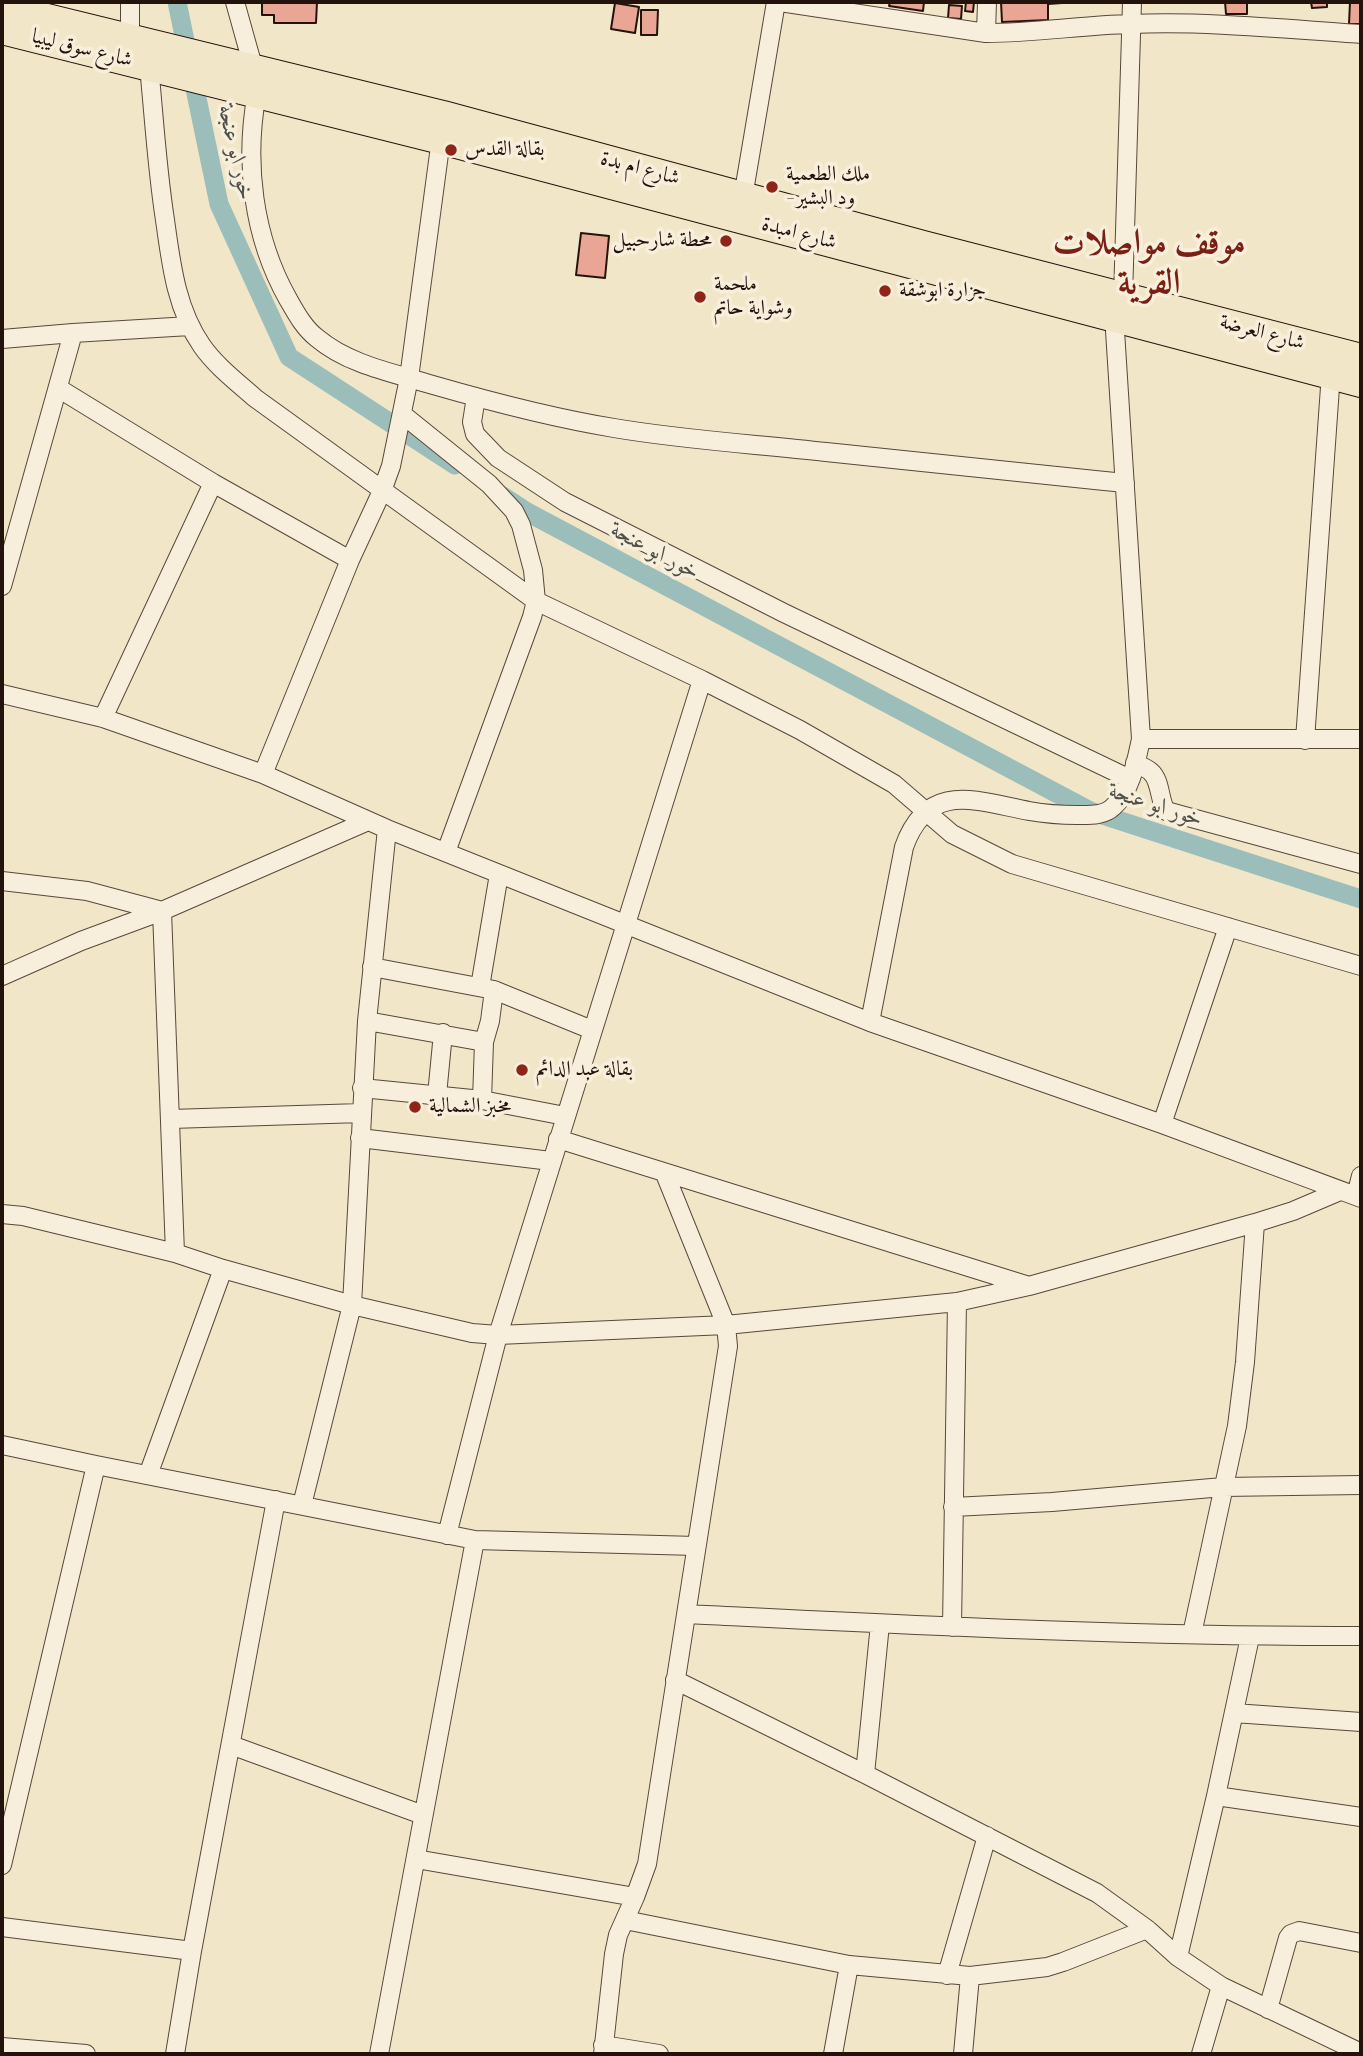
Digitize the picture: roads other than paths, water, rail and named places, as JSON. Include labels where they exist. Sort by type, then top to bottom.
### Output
[{"type":"main road","name":"شارع سوق ليبيا","points":[[2,8],[149,55]]},
{"type":"main road","name":"شارع سوق ليبيا","points":[[2,29],[149,55]]},
{"type":"main road","name":"شارع ام بدة","points":[[149,55],[246,79],[443,117],[923,246],[1118,306]]},
{"type":"main road","name":"شارع امبدة","points":[[246,79],[441,139],[830,243],[1118,306]]},
{"type":"main road","name":"شارع العرضة","points":[[1118,306],[1205,329],[1361,359]]},
{"type":"main road","points":[[1205,329],[1361,382]]},
{"type":"street","points":[[130,2],[149,55],[162,198],[170,259],[181,303],[202,347],[255,398],[536,601],[800,730],[878,774],[952,834],[1012,864],[1361,966]]},
{"type":"street","points":[[235,2],[246,79],[253,176],[265,247],[279,284],[303,323],[318,340],[330,348],[365,364],[409,378],[476,397],[612,428],[1125,483]]},
{"type":"street","points":[[743,197],[778,2],[986,33],[1018,33],[1132,23],[1361,34]]},
{"type":"street","points":[[986,33],[987,2]]},
{"type":"street","points":[[870,1022],[904,847],[909,832],[925,812],[938,804],[961,799],[1055,815],[1108,812],[1127,789],[1141,739],[1125,483],[1118,306],[1132,2]]},
{"type":"street","points":[[262,774],[349,560],[382,491],[396,445],[409,378],[441,139]]},
{"type":"street","points":[[2,339],[190,326]]},
{"type":"street","points":[[2,586],[73,333]]},
{"type":"street","points":[[1305,740],[1331,373]]},
{"type":"street","points":[[58,388],[213,483],[349,560]]},
{"type":"street","points":[[476,397],[472,422],[475,434],[498,458],[565,502],[784,613],[1132,771],[1151,772],[1166,811],[1361,864]]},
{"type":"street","points":[[402,414],[489,484],[514,511],[529,549],[533,570],[536,601],[532,618],[446,852]]},
{"type":"street","points":[[103,718],[213,483]]},
{"type":"street","points":[[447,1535],[498,1335],[702,680]]},
{"type":"street","points":[[2,694],[103,718],[262,774],[387,829],[870,1022],[1162,1124],[1353,1195]]},
{"type":"street","points":[[1141,739],[1361,739]]},
{"type":"street","points":[[2,976],[81,941],[162,911],[368,821]]},
{"type":"street","points":[[302,1505],[352,1305],[362,1088],[387,829]]},
{"type":"street","points":[[482,1100],[484,1042],[491,1021],[487,988],[499,874]]},
{"type":"street","points":[[2,881],[87,891],[162,911]]},
{"type":"street","points":[[162,911],[175,1253]]},
{"type":"street","points":[[1162,1124],[1228,927]]},
{"type":"street","points":[[372,967],[487,988],[592,1030]]},
{"type":"street","points":[[367,1021],[484,1042]]},
{"type":"street","points":[[437,1095],[443,1033]]},
{"type":"street","points":[[362,1088],[482,1100],[565,1116]]},
{"type":"street","points":[[171,1119],[361,1113]]},
{"type":"street","points":[[360,1138],[551,1161]]},
{"type":"street","points":[[558,1139],[1029,1286]]},
{"type":"street","points":[[659,2054],[603,2050],[618,1935],[647,1864],[728,1346],[726,1325],[665,1174]]},
{"type":"street","points":[[1353,1195],[1361,1176]]},
{"type":"street","points":[[2,1214],[23,1216],[175,1253],[352,1305],[472,1333],[498,1335],[726,1325],[957,1302],[1029,1286],[1353,1195]]},
{"type":"street","points":[[1192,1634],[1237,1426],[1244,1375],[1255,1223]]},
{"type":"street","points":[[148,1475],[223,1269]]},
{"type":"street","points":[[952,1627],[957,1302]]},
{"type":"street","points":[[2,1445],[475,1540],[696,1546]]},
{"type":"street","points":[[2,1865],[96,1465]]},
{"type":"street","points":[[953,1507],[1052,1502],[1223,1487],[1361,1485]]},
{"type":"street","points":[[175,2054],[276,1500]]},
{"type":"street","points":[[379,2054],[475,1540]]},
{"type":"street","points":[[687,1614],[952,1627],[1250,1637],[1361,1636]]},
{"type":"street","points":[[865,1774],[880,1624]]},
{"type":"street","points":[[1178,1957],[1250,1637]]},
{"type":"street","points":[[675,1680],[1097,1893],[1147,1929],[1178,1957],[1221,1986],[1361,2053]]},
{"type":"street","points":[[1234,1713],[1361,1722]]},
{"type":"street","points":[[231,1745],[424,1815]]},
{"type":"street","points":[[1216,1796],[1361,1817]]},
{"type":"street","points":[[947,1975],[987,1836]]},
{"type":"street","points":[[416,1858],[635,1897]]},
{"type":"street","points":[[625,1920],[849,1965],[971,1976],[1047,1967],[1147,1929]]},
{"type":"street","points":[[2,1927],[192,1951]]},
{"type":"street","points":[[1268,2009],[1291,1934],[1299,1931],[1361,1943]]},
{"type":"street","points":[[833,2054],[849,1965]]},
{"type":"street","points":[[963,2054],[971,1976]]},
{"type":"street","points":[[1201,2054],[1221,1986]]},
{"type":"street","points":[[2,2047],[86,2054]]},
{"type":"waterway","name":"خور ابو عنجة","points":[[177,2],[219,204],[289,357],[455,465]]},
{"type":"waterway","name":"خور ابو عنجة","points":[[501,495],[527,512],[1090,811],[1361,899]]},
{"type":"place","name":"بقالة القدس","points":[[451,150]]},
{"type":"place","name":"ملك الطعمية - ود البشير","points":[[772,187]]},
{"type":"place","name":"محطة شارحبيل","points":[[726,241]]},
{"type":"place","name":"جزارة ابوشقة","points":[[885,291]]},
{"type":"place","name":"ملحمة وشواية حاتم","points":[[700,297]]},
{"type":"place","name":"بقالة عبد الدائم","points":[[522,1070]]},
{"type":"place","name":"مخبز الشمالية","points":[[415,1107]]},
{"type":"district","name":"موقف مواصلات القرية","points":[[1149,264]]}]
